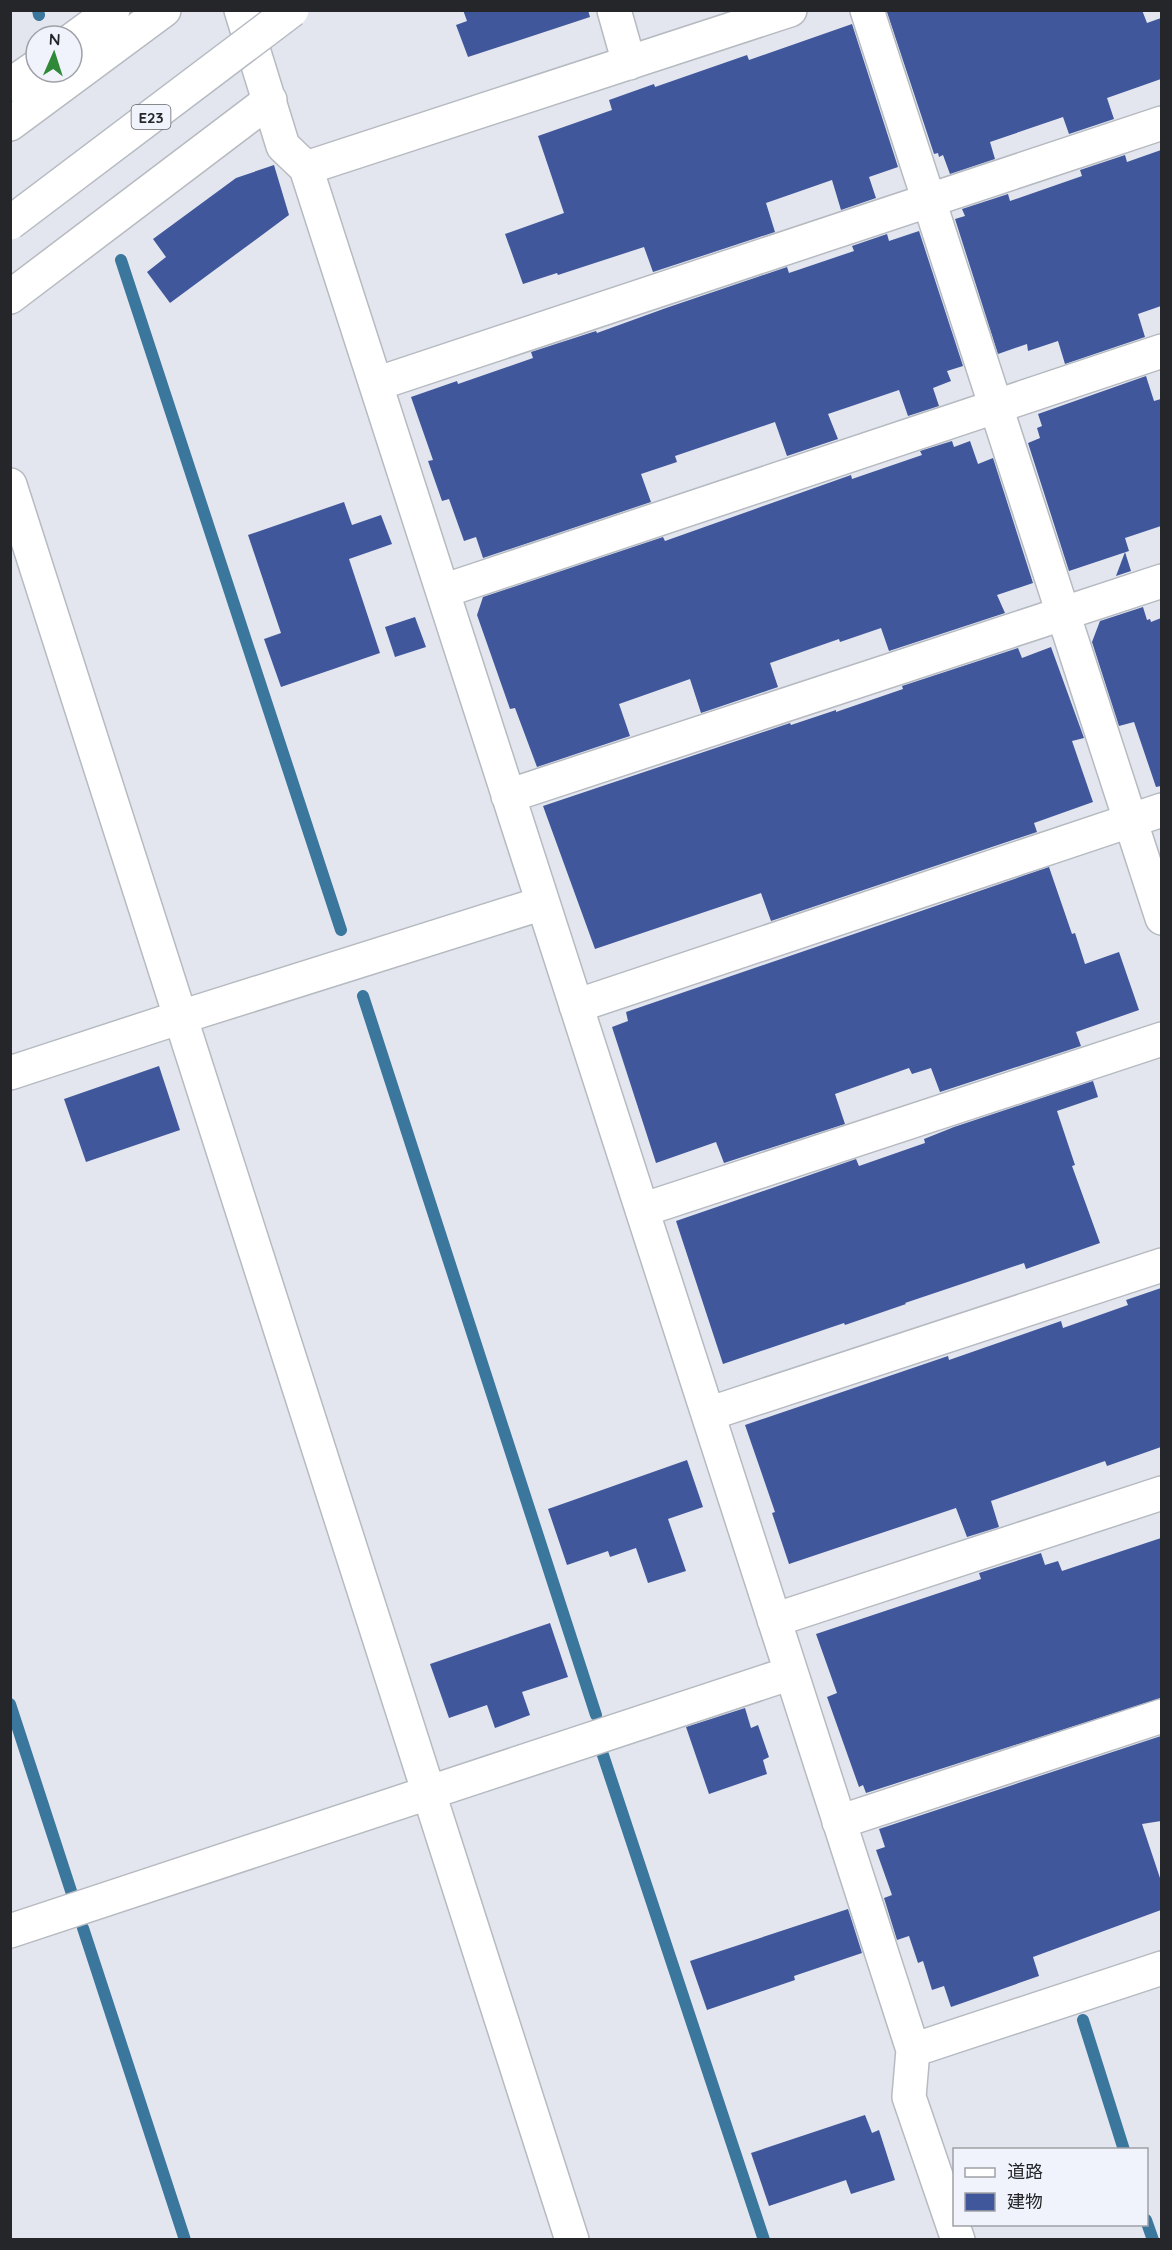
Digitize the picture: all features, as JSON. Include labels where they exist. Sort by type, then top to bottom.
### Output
[{"type":"main road","points":[[84,31],[113,10]]},
{"type":"main road","points":[[10,124],[164,10]]},
{"type":"main road","points":[[241,10],[284,146],[306,168],[913,2050],[909,2097],[953,2225]]},
{"type":"main road","name":"E23","points":[[10,223],[292,10]]},
{"type":"main road","points":[[614,10],[629,63]]},
{"type":"main road","points":[[306,168],[790,10]]},
{"type":"main road","points":[[867,10],[1161,918]]},
{"type":"main road","points":[[10,85],[24,75]]},
{"type":"main road","points":[[10,297],[270,100]]},
{"type":"main road","points":[[376,384],[1161,123]]},
{"type":"main road","points":[[443,591],[1161,351]]},
{"type":"main road","points":[[10,485],[572,2240]]},
{"type":"main road","points":[[508,796],[1161,581]]},
{"type":"main road","points":[[576,1006],[1161,810]]},
{"type":"main road","points":[[10,1073],[543,903]]},
{"type":"main road","points":[[642,1210],[1161,1039]]},
{"type":"main road","points":[[708,1414],[1161,1265]]},
{"type":"main road","points":[[774,1620],[1161,1493]]},
{"type":"main road","points":[[10,1931],[791,1673]]},
{"type":"main road","points":[[839,1822],[1161,1716]]},
{"type":"main road","points":[[913,2050],[1161,1968]]},
{"type":"building","points":[[463,10],[588,10],[590,17],[468,57],[456,25],[467,21]]},
{"type":"building","points":[[891,10],[1142,10],[1147,23],[1161,18],[1161,79],[1107,98],[1114,119],[1069,134],[1063,117],[990,142],[995,159],[950,174],[943,155],[939,157],[938,153],[934,154],[887,12]]},
{"type":"building","points":[[852,24],[898,167],[869,177],[876,198],[841,210],[832,180],[766,203],[775,232],[653,272],[644,247],[523,284],[505,234],[564,213],[538,136],[612,110],[609,100],[654,84],[655,87],[747,55],[749,60]]},
{"type":"building","points":[[1161,150],[1161,306],[1138,314],[1145,337],[1065,364],[1058,341],[1028,351],[1027,344],[998,354],[955,219],[965,216],[962,209],[1008,194],[1010,201],[1082,176],[1080,170],[1125,155],[1127,162]]},
{"type":"building","points":[[274,165],[289,215],[170,303],[147,272],[166,257],[153,239],[236,178]]},
{"type":"building","points":[[919,231],[963,366],[947,371],[951,381],[933,388],[939,406],[908,416],[899,390],[828,414],[838,439],[787,456],[775,422],[675,456],[677,462],[641,474],[651,502],[483,558],[476,537],[464,541],[449,499],[442,501],[428,461],[433,460],[411,397],[457,381],[458,384],[533,358],[531,352],[596,331],[597,333],[787,267],[789,273],[854,251],[852,246],[887,234],[889,241]]},
{"type":"building","points":[[1146,376],[1154,401],[1161,399],[1161,526],[1125,538],[1129,551],[1069,571],[1028,443],[1040,438],[1037,428],[1042,426],[1038,414]]},
{"type":"building","points":[[952,441],[954,447],[970,441],[978,464],[993,458],[1033,583],[997,595],[1005,613],[889,651],[881,628],[840,642],[839,639],[770,663],[778,687],[701,713],[690,679],[619,704],[630,736],[537,767],[515,708],[510,709],[477,615],[483,597],[663,537],[665,541],[851,475],[852,479],[922,455],[920,451]]},
{"type":"building","points":[[344,502],[352,525],[381,515],[392,544],[349,559],[380,653],[281,687],[264,639],[281,633],[248,535]]},
{"type":"building","points":[[1125,552],[1131,571],[1116,576]]},
{"type":"building","points":[[1143,607],[1147,620],[1150,619],[1151,622],[1161,618],[1161,786],[1156,787],[1134,722],[1119,726],[1092,642],[1100,621]]},
{"type":"building","points":[[415,617],[426,647],[395,657],[385,627]]},
{"type":"building","points":[[1051,647],[1084,738],[1072,741],[1093,802],[1034,823],[1037,832],[771,921],[761,893],[595,949],[543,806],[790,723],[791,725],[836,710],[836,712],[903,689],[902,686],[1018,648],[1022,658]]},
{"type":"building","points":[[1049,867],[1085,964],[1119,952],[1139,1010],[1076,1032],[1081,1046],[940,1092],[931,1068],[912,1074],[909,1068],[835,1094],[845,1124],[724,1163],[716,1142],[656,1163],[612,1027],[628,1021],[626,1012]]},
{"type":"building","points":[[159,1066],[180,1130],[86,1162],[64,1099]]},
{"type":"building","points":[[1093,1081],[1098,1097],[1057,1111],[1075,1165],[1072,1166],[1100,1243],[1026,1269],[1024,1263],[845,1325],[844,1323],[723,1364],[676,1221],[856,1159],[859,1166],[925,1143],[924,1139],[954,1127]]},
{"type":"building","points":[[1161,1288],[1161,1447],[1107,1466],[1105,1461],[991,1501],[999,1527],[967,1537],[956,1508],[789,1564],[772,1513],[775,1512],[745,1425],[948,1356],[949,1360],[1061,1321],[1063,1328],[1128,1305],[1126,1300]]},
{"type":"building","points":[[687,1460],[703,1507],[668,1519],[686,1571],[648,1583],[636,1548],[610,1557],[608,1551],[567,1565],[548,1509]]},
{"type":"building","points":[[1161,1538],[1161,1698],[866,1793],[863,1785],[859,1787],[827,1697],[837,1693],[816,1634],[981,1579],[979,1573],[1041,1553],[1045,1565],[1058,1561],[1062,1571]]},
{"type":"building","points":[[550,1623],[568,1677],[522,1692],[530,1715],[495,1728],[487,1705],[449,1718],[430,1664]]},
{"type":"building","points":[[745,1708],[751,1728],[758,1725],[769,1757],[763,1760],[767,1774],[709,1794],[686,1727]]},
{"type":"building","points":[[1161,1736],[1161,1821],[1142,1824],[1161,1881],[1161,1910],[1033,1957],[1039,1976],[951,2007],[944,1986],[932,1990],[923,1961],[918,1963],[909,1936],[897,1940],[884,1898],[892,1895],[876,1850],[885,1847],[879,1829]]},
{"type":"building","points":[[848,1909],[862,1953],[794,1976],[795,1980],[707,2010],[690,1961]]},
{"type":"building","points":[[865,2115],[872,2133],[879,2130],[895,2180],[851,2194],[846,2180],[769,2206],[751,2153]]},
{"type":"waterway","points":[[38,10],[39,15]]},
{"type":"waterway","points":[[121,260],[341,930]]},
{"type":"waterway","points":[[363,996],[596,1715]]},
{"type":"waterway","points":[[10,1704],[72,1894]]},
{"type":"waterway","points":[[600,1746],[764,2240]]},
{"type":"waterway","points":[[83,1928],[185,2240]]},
{"type":"waterway","points":[[1083,2020],[1123,2148]]},
{"type":"waterway","points":[[1148,2226],[1153,2240]]}]
